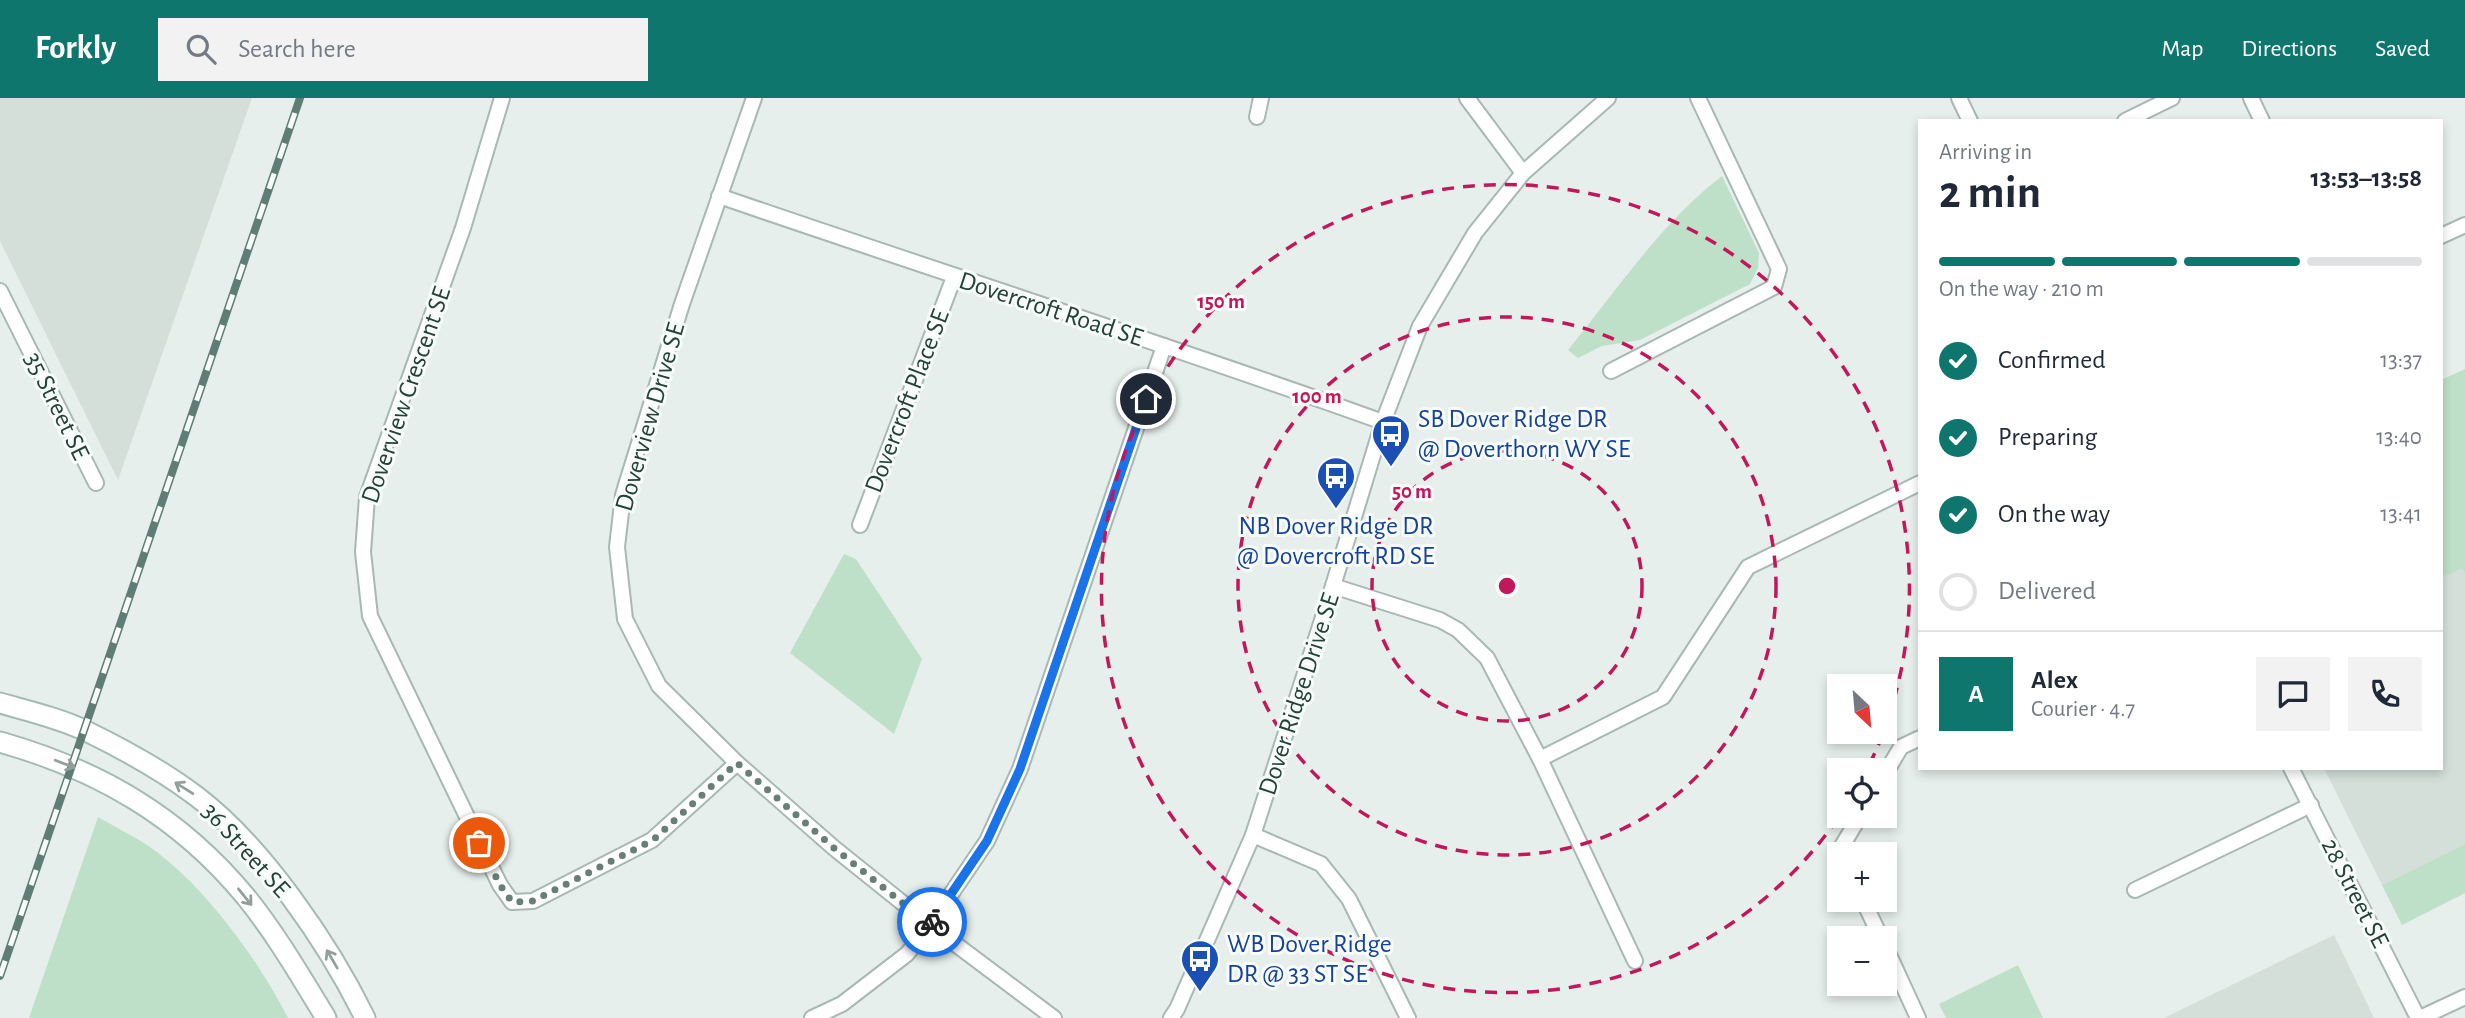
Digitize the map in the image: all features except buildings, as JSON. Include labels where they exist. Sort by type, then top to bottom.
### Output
[{"type":"main road","name":"36 Street SE","points":[[0,703],[84,730],[195,795],[231,826],[278,881],[321,940],[365,1018]]},
{"type":"main road","name":"36 Street SE","points":[[0,742],[72,766],[125,793],[164,818],[206,853],[247,898],[287,954],[326,1018]]},
{"type":"street","name":"Doverview Crescent SE","points":[[502,98],[463,228],[367,498],[363,552],[370,616],[500,885],[512,902],[533,901],[653,840],[737,763]]},
{"type":"street","name":"Doverview Drive SE","points":[[754,98],[682,304],[623,495],[617,547],[625,619],[659,686],[737,763],[834,848],[930,925],[1054,1018]]},
{"type":"street","points":[[1257,117],[1261,98]]},
{"type":"street","points":[[1467,98],[1523,173]]},
{"type":"street","name":"Dover Ridge Drive SE","points":[[1171,1018],[1253,835],[1383,422],[1420,326],[1475,233],[1523,173],[1608,98]]},
{"type":"street","points":[[1611,370],[1774,287],[1777,278],[1779,269],[1698,98]]},
{"type":"street","points":[[1959,98],[1969,119]]},
{"type":"street","points":[[2129,119],[2172,98]]},
{"type":"street","points":[[2251,98],[2261,119]]},
{"type":"street","name":"Dovercroft Road SE","points":[[719,196],[1383,422]]},
{"type":"street","points":[[2443,235],[2465,225]]},
{"type":"street","name":"Dovercroft Place SE","points":[[860,525],[954,277]]},
{"type":"street","name":"35 Street SE","points":[[0,291],[96,484]]},
{"type":"street","points":[[812,1018],[842,1004],[907,954],[987,841],[1020,769],[1164,346]]},
{"type":"street","points":[[1540,759],[1663,697],[1748,567],[1918,484]]},
{"type":"street","points":[[1333,586],[1440,620],[1458,630],[1487,658],[1540,759],[1635,961]]},
{"type":"street","points":[[1894,758],[1901,747],[1918,739]]},
{"type":"street","name":"28 Street SE","points":[[2292,770],[2419,1018]]},
{"type":"street","points":[[2135,890],[2311,806]]},
{"type":"street","points":[[1253,835],[1321,864],[1349,899],[1408,1018]]},
{"type":"street","points":[[1897,971],[1919,1018]]},
{"type":"street","points":[[2419,1018],[2465,997]]},
{"type":"shaded area","points":[[0,98],[252,98],[118,480],[0,241]]},
{"type":"shaded area","points":[[2462,567],[2465,574],[2465,844],[2382,885],[2325,770],[2443,770],[2443,577]]},
{"type":"shaded area","points":[[2334,935],[2374,1018],[2164,1018]]},
{"type":"green space","points":[[1722,176],[1759,253],[1758,268],[1750,284],[1640,340],[1602,346],[1578,358],[1568,350],[1659,236]]},
{"type":"green space","points":[[2465,369],[2465,574],[2462,568],[2443,577],[2443,379]]},
{"type":"green space","points":[[844,554],[856,559],[922,659],[894,734],[790,653]]},
{"type":"green space","points":[[98,817],[150,847],[190,881],[245,948],[288,1018],[29,1018]]},
{"type":"green space","points":[[2465,844],[2465,893],[2402,925],[2382,885]]},
{"type":"green space","points":[[2018,965],[2043,1018],[1946,1018],[1939,1004]]},
{"type":"railway","points":[[0,976],[300,98]]},
{"type":"way so far","points":[[479,843],[500,885],[512,902],[533,901],[653,840],[737,763],[834,848],[930,925],[932,922]]},
{"type":"place","name":"SB Dover Ridge DR @ Doverthorn WY SE","points":[[1391,468]]},
{"type":"place","name":"NB Dover Ridge DR @ Dovercroft RD SE","points":[[1336,510]]},
{"type":"place","name":"WB Dover Ridge DR @ 33 ST SE","points":[[1200,993]]},
{"type":"route","points":[[932,922],[987,841],[1020,769],[1146,399]]}]
